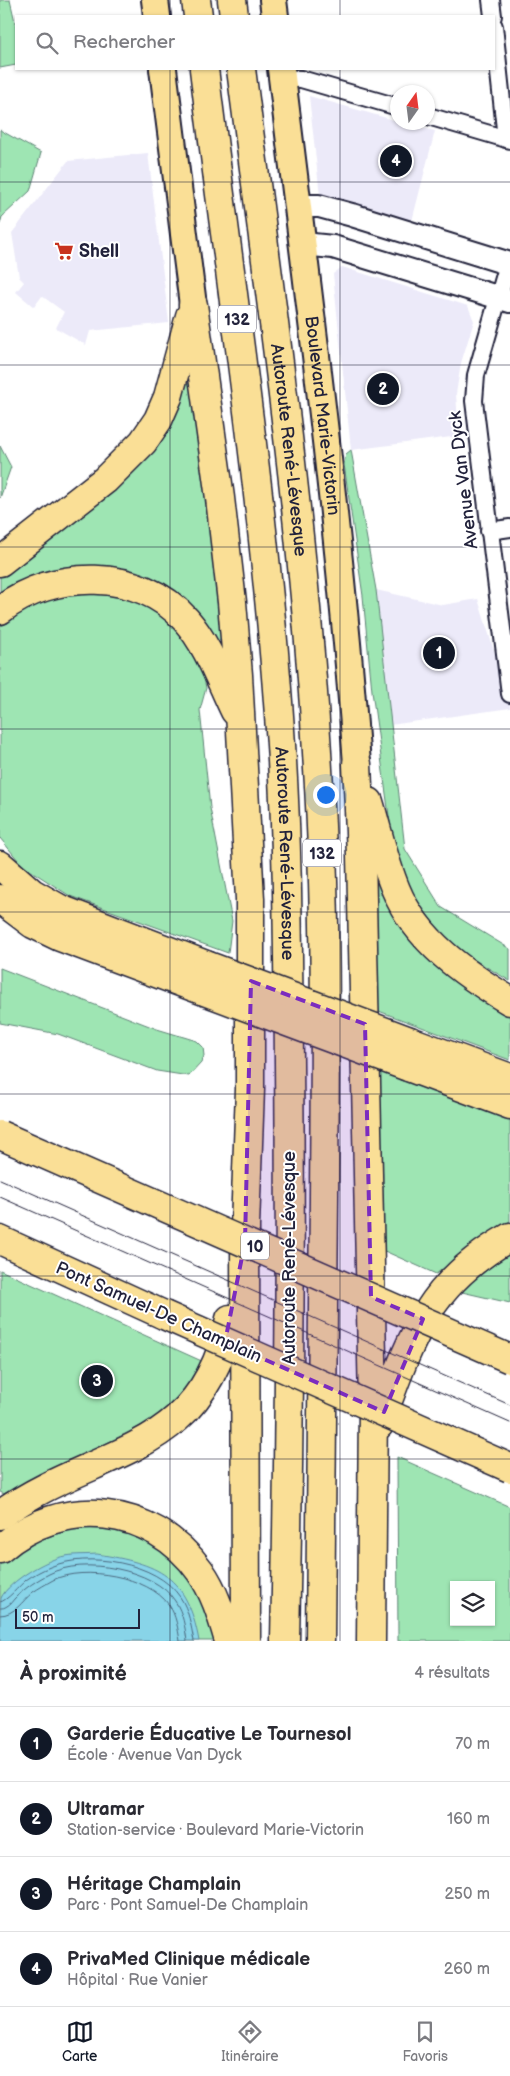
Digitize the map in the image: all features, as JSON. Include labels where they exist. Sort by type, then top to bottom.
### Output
[{"type":"highway","points":[[196,0],[198,15]]},
{"type":"highway","points":[[232,0],[234,15]]},
{"type":"highway","name":"Autoroute René-Lévesque","points":[[204,70],[263,534],[273,637],[284,802],[289,972],[290,1151],[285,1641]]},
{"type":"highway","name":"Autoroute René-Lévesque","points":[[240,70],[294,492],[310,650],[319,782],[324,906],[320,1641]]},
{"type":"highway","points":[[0,562],[105,480],[143,442],[158,420],[168,397],[192,305]]},
{"type":"highway","points":[[192,305],[223,522],[234,630],[241,723],[250,907],[250,1089],[245,1226],[246,1641]]},
{"type":"highway","points":[[0,610],[15,599],[38,588],[74,580],[107,580],[128,585],[148,593],[178,611],[192,627],[205,646],[241,723]]},
{"type":"highway","points":[[357,764],[389,871],[406,911],[426,936],[450,960],[510,1001]]},
{"type":"highway","points":[[357,764],[363,941],[373,1440],[371,1641]]},
{"type":"highway","points":[[0,865],[22,886],[60,909],[205,978]]},
{"type":"highway","points":[[0,900],[34,924],[60,937],[205,978],[409,1054],[510,1105]]},
{"type":"highway","points":[[409,1054],[510,1078]]},
{"type":"highway","name":"10","points":[[0,1135],[510,1359]]},
{"type":"highway","points":[[0,1515],[35,1494],[140,1444],[170,1425],[190,1406],[208,1383],[221,1356],[231,1314],[245,1226]]},
{"type":"highway","points":[[373,1440],[406,1351],[425,1316],[448,1286],[470,1264],[510,1237]]},
{"type":"highway","name":"Pont Samuel-De Champlain","points":[[0,1240],[164,1315],[510,1468]]},
{"type":"highway","points":[[0,1549],[34,1527],[76,1515],[109,1515],[145,1525],[176,1545],[201,1572],[219,1607],[230,1641]]},
{"type":"main road","points":[[155,0],[157,15]]},
{"type":"main road","points":[[273,0],[275,15]]},
{"type":"main road","points":[[163,70],[192,305]]},
{"type":"main road","name":"Boulevard Marie-Victorin","points":[[282,73],[304,244],[343,591],[357,764]]},
{"type":"street","points":[[491,0],[493,15]]},
{"type":"street","points":[[435,118],[508,139],[495,34]]},
{"type":"street","points":[[282,73],[390,105]]},
{"type":"street","points":[[299,206],[319,206],[352,215],[509,264]]},
{"type":"street","points":[[304,244],[333,248],[504,299]]},
{"type":"street","name":"Avenue Van Dyck","points":[[509,264],[504,299],[478,369],[474,391],[481,470],[510,694]]},
{"type":"street","points":[[489,531],[510,528]]},
{"type":"highlighted area","points":[[251,981],[365,1024],[371,1297],[423,1319],[384,1412],[225,1342],[245,1242]]},
{"type":"shaded area","points":[[309,96],[390,119],[390,130],[435,131],[412,221],[320,196]]},
{"type":"shaded area","points":[[148,153],[169,323],[90,331],[86,345],[56,328],[64,312],[42,296],[34,307],[16,292],[24,282],[19,277],[12,233],[68,161]]},
{"type":"shaded area","points":[[342,267],[468,306],[474,321],[461,363],[456,394],[459,436],[351,450],[333,274]]},
{"type":"shaded area","points":[[376,590],[443,605],[478,599],[510,702],[510,708],[390,725]]},
{"type":"green space","points":[[0,0],[10,0],[15,22],[15,65],[0,68]]},
{"type":"green space","points":[[0,130],[41,153],[30,191],[2,217],[0,224]]},
{"type":"green space","points":[[183,382],[192,385],[211,537],[221,640],[216,641],[156,582],[0,598],[0,571]]},
{"type":"green space","points":[[0,446],[11,467],[0,498]]},
{"type":"green space","points":[[351,450],[376,590],[405,849],[441,907],[510,949],[510,981],[463,953],[441,933],[406,886],[393,845],[372,691],[363,596],[344,464],[346,454]]},
{"type":"green space","points":[[63,590],[113,592],[148,606],[175,624],[199,654],[206,688],[200,710],[210,808],[232,921],[228,953],[70,896],[22,865],[0,838],[0,625],[24,604]]},
{"type":"green space","points":[[372,860],[385,889],[510,1009],[510,1060],[376,1010]]},
{"type":"green space","points":[[0,968],[157,1029],[197,1041],[203,1047],[204,1056],[201,1063],[189,1076],[157,1071],[58,1034],[0,1023]]},
{"type":"green space","points":[[377,1066],[510,1114],[510,1221],[484,1237],[436,1274],[380,1249]]},
{"type":"green space","points":[[510,1250],[510,1303],[462,1292],[482,1271]]},
{"type":"green space","points":[[0,1270],[206,1363],[182,1398],[151,1421],[4,1494],[0,1492]]},
{"type":"green space","points":[[397,1457],[510,1507],[510,1641],[398,1641]]},
{"type":"green space","points":[[76,1523],[148,1536],[197,1583],[217,1641],[0,1641],[0,1562],[14,1546]]},
{"type":"water","points":[[97,1554],[137,1563],[167,1576],[178,1587],[187,1601],[194,1619],[199,1641],[0,1641],[1,1598],[5,1591],[20,1578],[49,1561],[69,1555]]},
{"type":"tram line","points":[[0,1179],[510,1405]]},
{"type":"tram line","points":[[0,1197],[510,1423]]},
{"type":"place","name":"PrivaMed Clinique médicale","points":[[396,161]]},
{"type":"place","name":"Shell","points":[[64,251]]},
{"type":"place","name":"Ultramar","points":[[383,389]]},
{"type":"place","name":"Garderie Éducative Le Tournesol","points":[[439,653]]},
{"type":"place","name":"Héritage Champlain","points":[[97,1381]]}]
